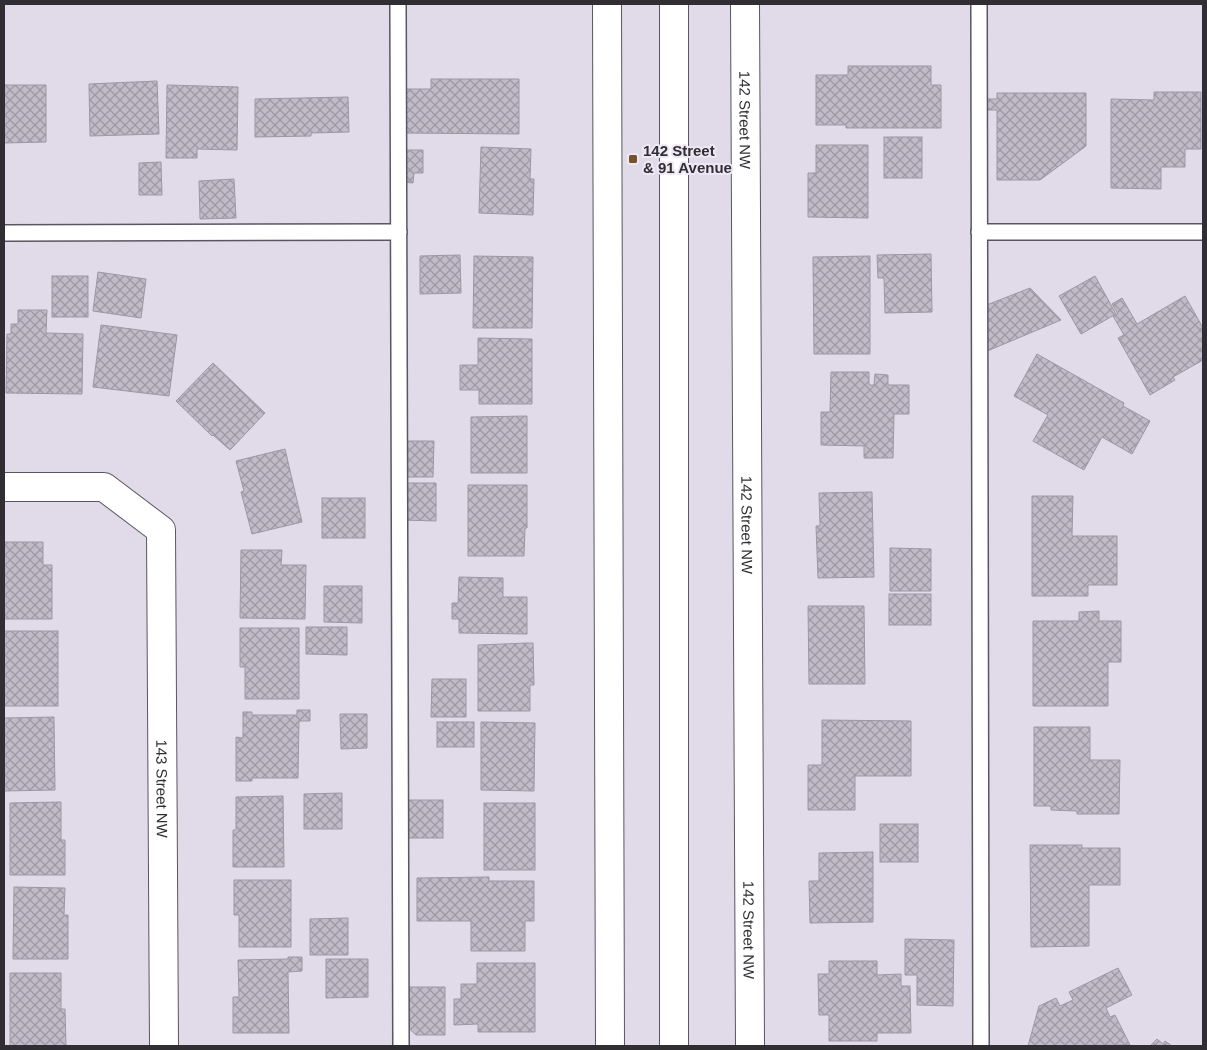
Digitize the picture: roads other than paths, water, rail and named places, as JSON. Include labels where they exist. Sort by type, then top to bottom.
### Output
[{"type":"street","points":[[607,4],[610,1046]]},
{"type":"street","points":[[674,4],[674,1046]]},
{"type":"street","name":"142 Street NW","points":[[745,4],[750,1046]]},
{"type":"street","name":"143 Street NW","points":[[4,486],[104,486],[161,530],[164,1046]]},
{"type":"lane","points":[[398,4],[401,1046]]},
{"type":"lane","points":[[979,4],[981,1046]]},
{"type":"lane","points":[[4,233],[399,232]]},
{"type":"lane","points":[[979,232],[1203,232]]},
{"type":"place","name":"142 Street & 91 Avenue","points":[[633,159]]}]
